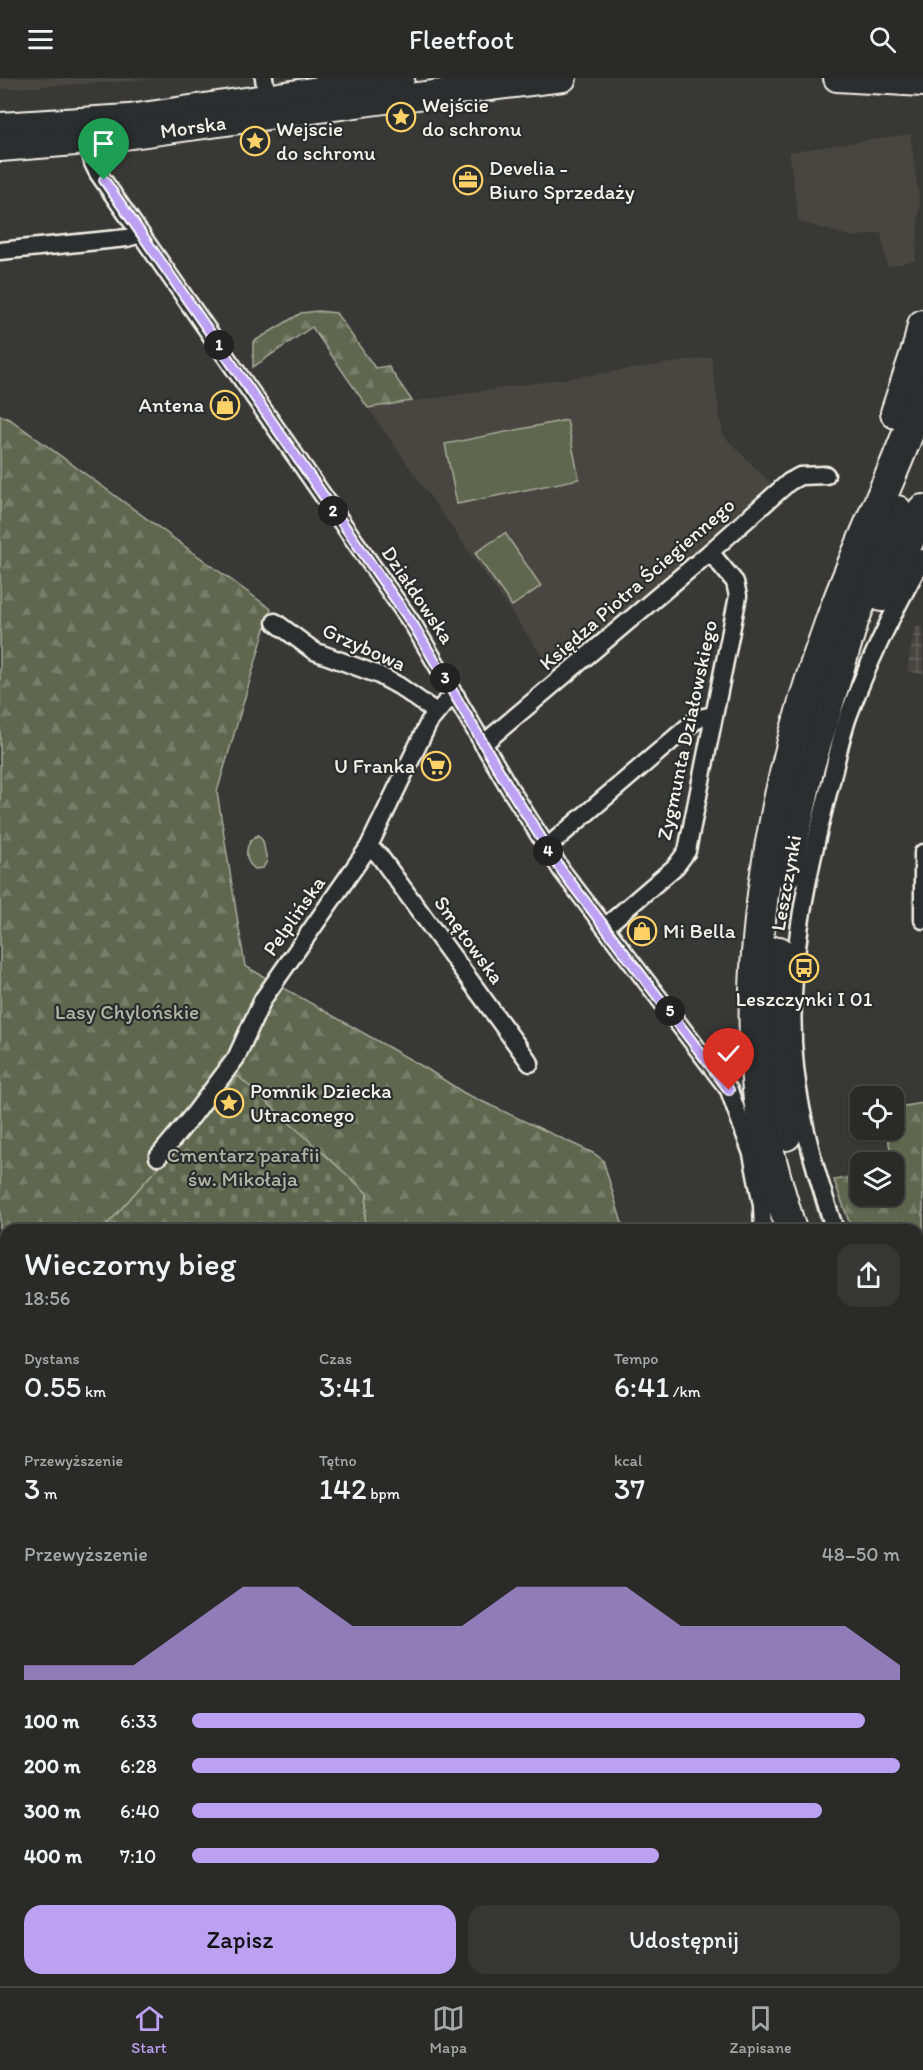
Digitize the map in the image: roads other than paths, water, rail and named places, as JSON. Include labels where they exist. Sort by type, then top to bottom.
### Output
[{"type":"highway","points":[[789,1224],[763,1124],[757,1082],[755,1027],[763,902],[776,819],[795,732],[815,618],[843,541],[889,434],[919,344],[923,325]]},
{"type":"highway","points":[[795,732],[828,627],[915,420],[923,390]]},
{"type":"highway","points":[[811,1224],[783,1122],[777,1062],[779,943],[791,849],[809,766],[853,621],[923,442]]},
{"type":"highway","points":[[831,698],[923,510]]},
{"type":"main road","name":"Morska","points":[[0,126],[129,118],[266,88],[401,78]]},
{"type":"main road","name":"Morska","points":[[0,148],[88,141],[377,100],[563,78]]},
{"type":"main road","points":[[837,78],[923,83]]},
{"type":"street","name":"Działdowska","points":[[88,141],[93,163],[414,626],[546,848],[721,1077],[735,1102],[754,1164],[762,1205],[763,1224]]},
{"type":"street","points":[[0,251],[127,238],[141,234]]},
{"type":"street","name":"Księdza Piotra Ściegiennego","points":[[483,744],[789,482],[800,476],[826,475]]},
{"type":"street","name":"Zygmunta Działowskiego","points":[[605,927],[682,860],[687,851],[738,596],[735,582],[710,552]]},
{"type":"street","name":"Leszczynki","points":[[833,1224],[811,1156],[800,1110],[793,1018],[799,931],[815,843],[848,716],[879,643],[923,558]]},
{"type":"street","name":"Grzybowa","points":[[274,622],[314,651],[379,675],[436,712]]},
{"type":"street","name":"Pelplińska","points":[[158,1157],[237,1058],[263,999],[368,848],[429,722],[445,703],[456,696]]},
{"type":"street","points":[[546,848],[691,723],[699,718],[714,715]]},
{"type":"street","name":"Smętowska","points":[[368,848],[378,854],[530,1063]]},
{"type":"street","points":[[923,853],[923,920]]},
{"type":"place","name":"Wejście do schronu","points":[[401,117]]},
{"type":"place","name":"Wejscie do schronu","points":[[255,141]]},
{"type":"place","name":"Develia - Biuro Sprzedaży","points":[[468,180]]},
{"type":"place","name":"Antena","points":[[225,405]]},
{"type":"place","name":"U Franka","points":[[436,766]]},
{"type":"place","name":"Mi Bella","points":[[642,931]]},
{"type":"place","name":"Leszczynki I 01","points":[[804,968]]},
{"type":"place","name":"Pomnik Dziecka Utraconego","points":[[229,1103]]},
{"type":"park label","name":"Lasy Chylońskie","points":[[127,1012]]},
{"type":"park label","name":"Cmentarz parafii św. Mikołaja","points":[[243,1167]]}]
